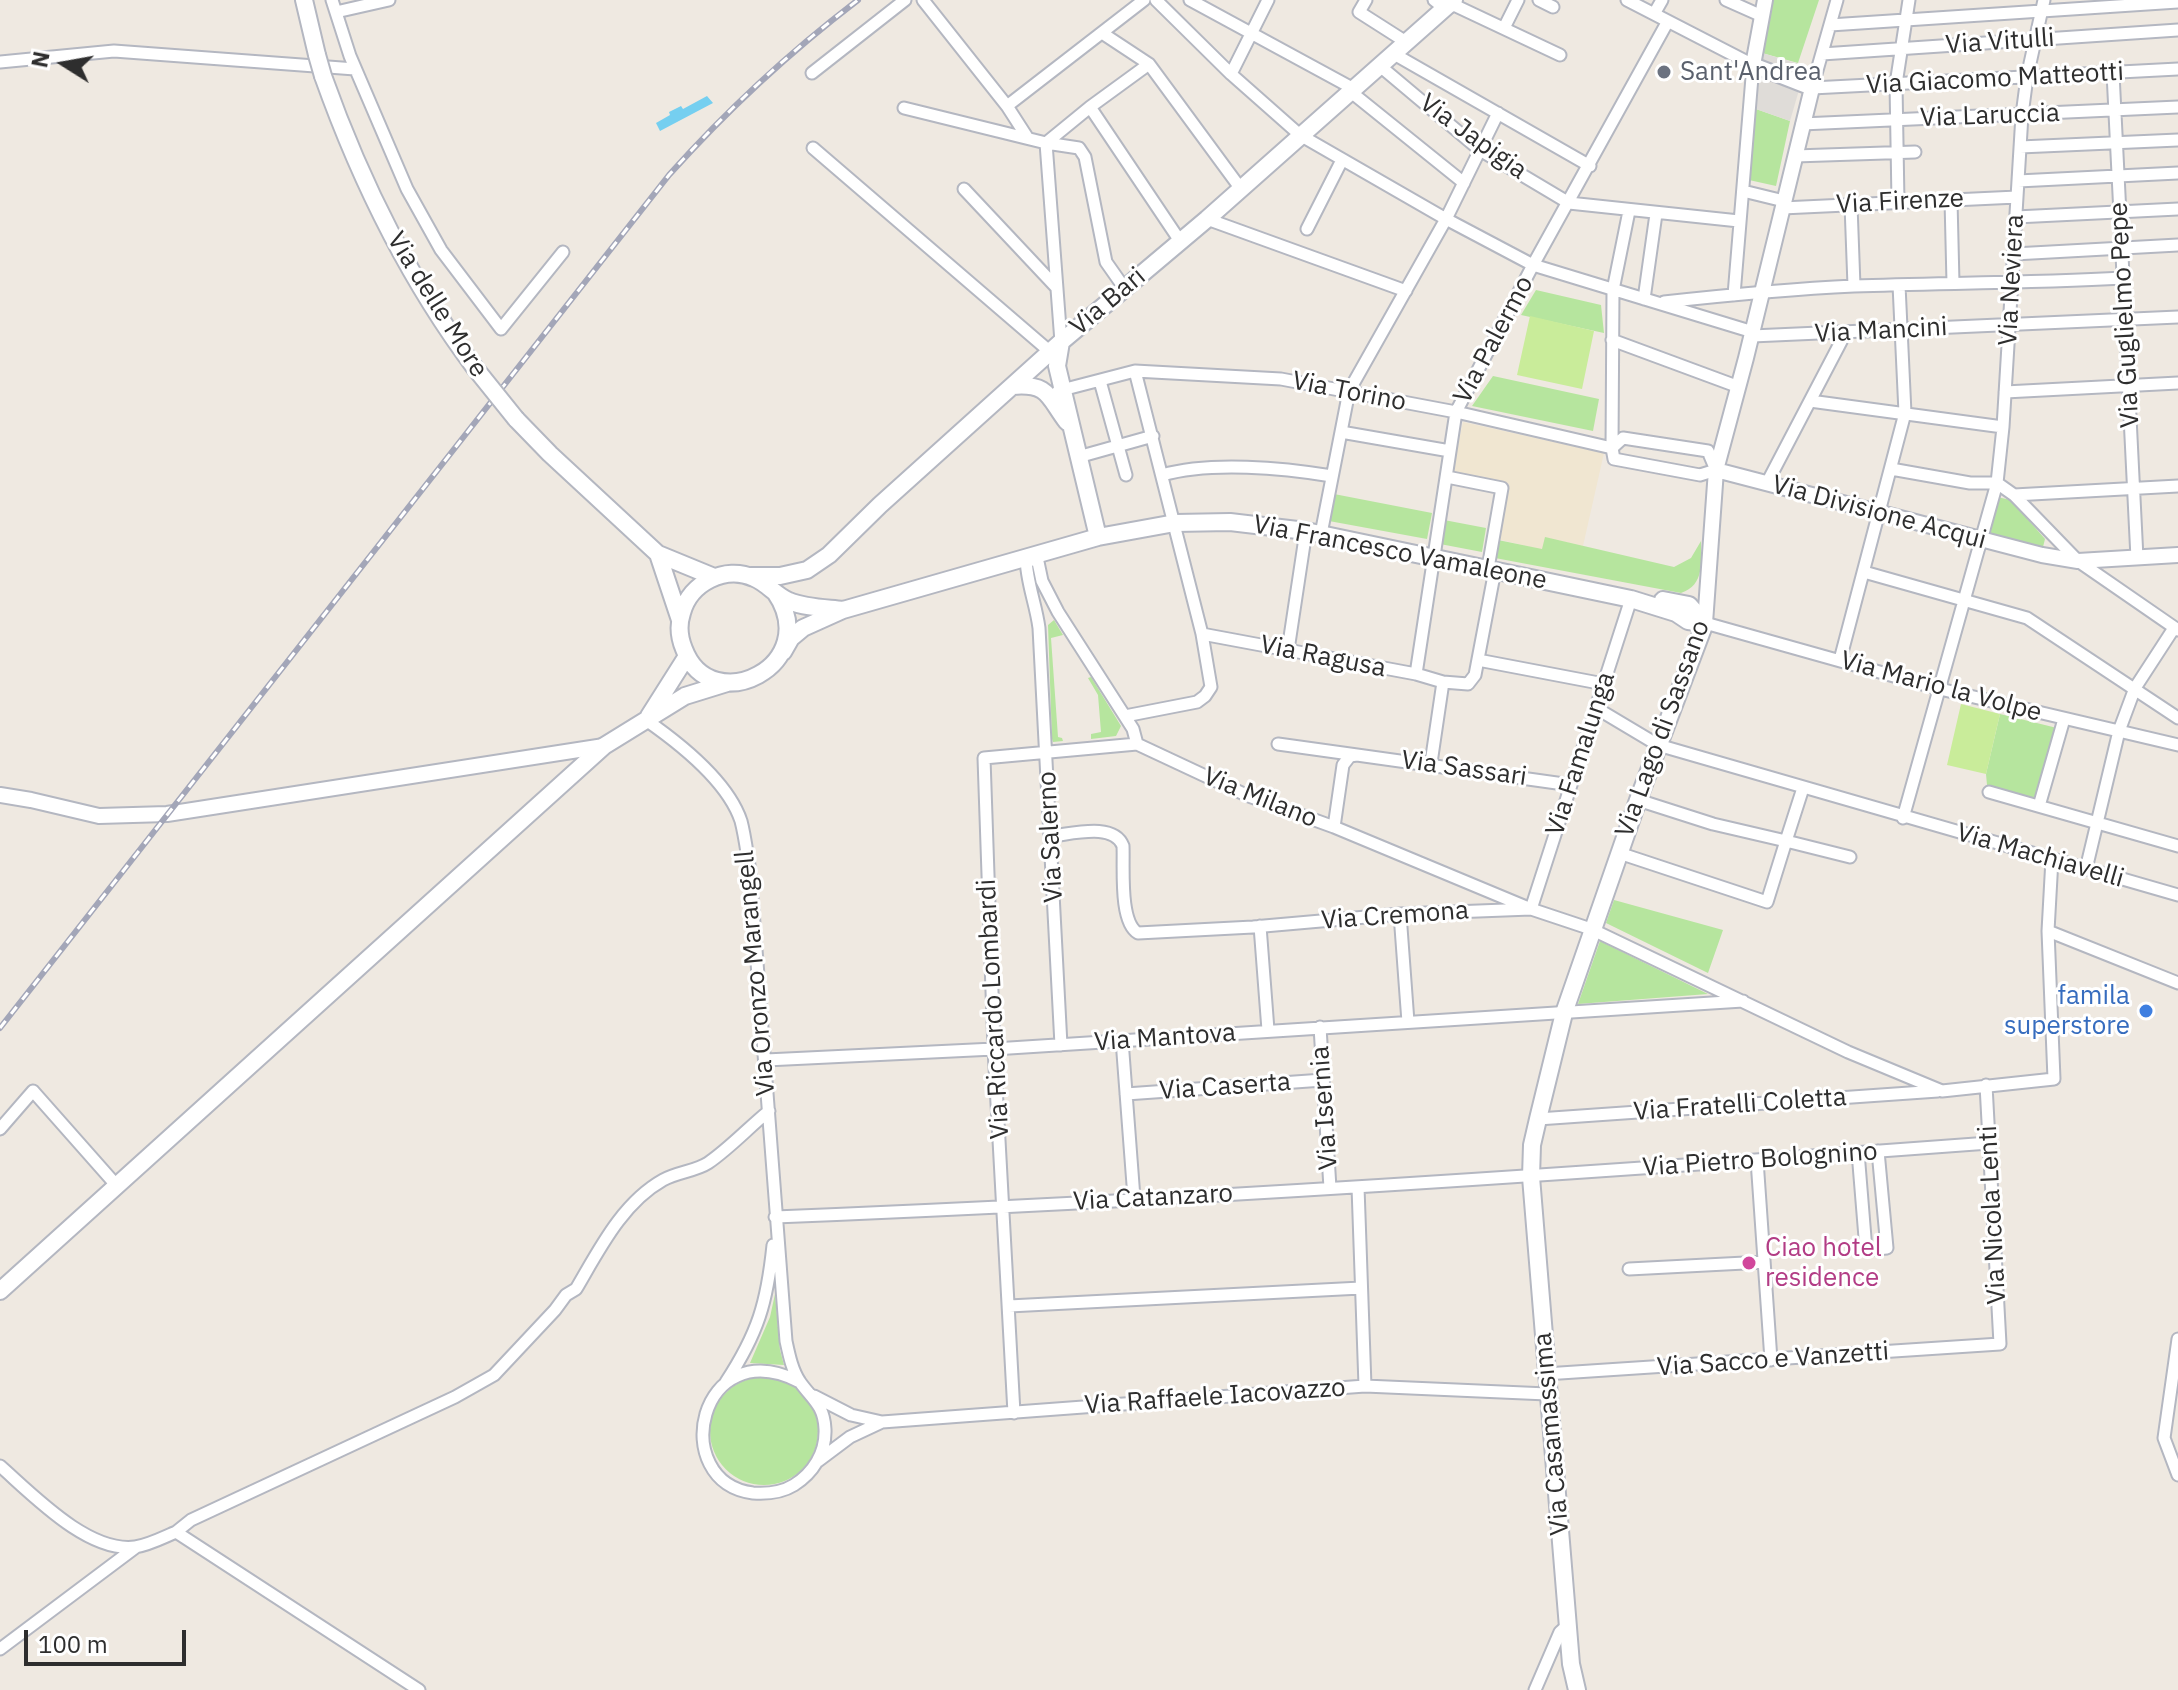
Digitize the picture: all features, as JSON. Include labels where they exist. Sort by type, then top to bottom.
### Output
[{"type":"main road","name":"Via delle More","points":[[304,0],[323,76],[358,167],[379,212],[433,307],[475,368],[516,419],[658,554]]},
{"type":"main road","name":"Via Bari","points":[[751,576],[780,576],[807,570],[829,555],[1013,386],[1055,367],[1125,289],[1380,66],[1446,1]]},
{"type":"main road","points":[[1013,386],[1029,385],[1055,367],[1098,537]]},
{"type":"main road","name":"Via Francesco Vamaleone","points":[[783,652],[791,638],[803,628],[843,610],[1098,537],[1175,523],[1230,522],[1313,532],[1631,599]]},
{"type":"main road","points":[[658,554],[714,577]]},
{"type":"main road","points":[[658,554],[680,620],[680,639],[687,656],[697,669],[727,683]]},
{"type":"main road","points":[[680,620],[691,594],[714,577],[732,573],[751,576],[788,601],[843,610]]},
{"type":"main road","points":[[0,1291],[604,746],[685,696],[727,683],[744,682],[774,666],[783,652],[788,635],[787,618],[775,592]]},
{"type":"main road","points":[[1631,599],[1638,596],[1689,605],[1705,623]]},
{"type":"main road","points":[[1631,599],[1676,613],[1688,621],[1705,623]]},
{"type":"main road","name":"Via Lago di Sassano","points":[[1531,1177],[1532,1145],[1564,1013],[1591,929],[1705,623]]},
{"type":"main road","points":[[646,720],[687,656]]},
{"type":"main road","name":"Via Casamassima","points":[[1531,1177],[1571,1664],[1577,1690]]},
{"type":"street","points":[[389,0],[334,6],[355,69],[407,189],[434,238],[501,329],[563,252]]},
{"type":"street","points":[[812,73],[905,0]]},
{"type":"street","points":[[923,0],[1007,106],[1027,137]]},
{"type":"street","points":[[1007,106],[1144,0]]},
{"type":"street","name":"Via Mancini","points":[[1156,0],[1231,74],[1300,135],[1446,219],[1533,265],[1752,334],[2178,317]]},
{"type":"street","points":[[1231,74],[1268,0]]},
{"type":"street","points":[[1366,0],[1359,12],[1400,48],[1498,113],[1590,166]]},
{"type":"street","points":[[1504,28],[1518,0]]},
{"type":"street","points":[[1539,0],[1553,7]]},
{"type":"street","points":[[1627,0],[1757,66],[1807,86],[1822,54],[1837,0]]},
{"type":"street","points":[[1654,14],[1662,0]]},
{"type":"street","points":[[1726,0],[1762,16]]},
{"type":"street","points":[[1734,295],[1739,221],[1765,0]]},
{"type":"street","points":[[1898,202],[1896,84],[1909,0]]},
{"type":"street","points":[[1195,1],[1352,90],[1464,183]]},
{"type":"street","points":[[1446,1],[1560,55]]},
{"type":"street","points":[[1830,25],[1905,21],[2042,6],[2178,2]]},
{"type":"street","name":"Via Neviera","points":[[1903,818],[1997,483],[2022,115],[2042,6]]},
{"type":"street","name":"Via Palermo","points":[[1416,674],[1456,412],[1668,21]]},
{"type":"street","name":"Via Vitulli","points":[[1822,54],[2178,30]]},
{"type":"street","points":[[1102,33],[1149,64],[1241,189]]},
{"type":"street","points":[[0,62],[114,51],[355,69]]},
{"type":"street","points":[[1046,143],[1149,64]]},
{"type":"street","name":"Via Japigia","points":[[1380,66],[1480,150],[1569,203]]},
{"type":"street","name":"Via Giacomo Matteotti","points":[[1807,86],[2178,69]]},
{"type":"street","name":"Via Guglielmo Pepe","points":[[2113,73],[2137,558]]},
{"type":"street","name":"Via Lago di Sassano","points":[[1705,623],[1716,470],[1795,156],[1807,86]]},
{"type":"street","points":[[1090,107],[1180,241]]},
{"type":"street","name":"Via Laruccia","points":[[1802,124],[2178,107]]},
{"type":"street","points":[[904,108],[1046,143],[1079,148],[1083,152],[1106,262],[1125,289]]},
{"type":"street","points":[[1288,650],[1313,532],[1332,476],[1349,391],[1446,219],[1498,113]]},
{"type":"street","points":[[2020,147],[2178,140]]},
{"type":"street","points":[[1046,143],[1057,288],[1055,367]]},
{"type":"street","points":[[813,148],[1055,367]]},
{"type":"street","points":[[1795,156],[1915,152]]},
{"type":"street","points":[[1307,229],[1342,160]]},
{"type":"street","points":[[2018,181],[2178,173]]},
{"type":"street","points":[[964,189],[1057,288]]},
{"type":"street","name":"Via Firenze","points":[[1743,191],[1783,204],[1851,205],[2017,197]]},
{"type":"street","points":[[1951,200],[1953,283]]},
{"type":"street","points":[[1569,203],[1739,221]]},
{"type":"street","points":[[1851,205],[1854,286]]},
{"type":"street","points":[[2016,217],[2178,209]]},
{"type":"street","points":[[1612,448],[1623,438],[1708,451],[1716,470],[1700,475],[1614,459],[1612,448],[1613,290],[1629,211]]},
{"type":"street","points":[[1644,299],[1656,214]]},
{"type":"street","points":[[1207,219],[1406,291]]},
{"type":"street","points":[[2014,254],[2178,245]]},
{"type":"street","points":[[1657,303],[1763,291],[1854,286],[2012,284],[2123,278]]},
{"type":"street","points":[[1840,660],[1905,413],[1899,285]]},
{"type":"street","points":[[1767,483],[1846,332]]},
{"type":"street","points":[[1612,340],[1739,387]]},
{"type":"street","name":"Via Torino","points":[[1055,367],[1084,385],[1135,371],[1281,379],[1456,412],[1612,448]]},
{"type":"street","points":[[1125,716],[1197,702],[1211,687],[1202,634],[1135,371]]},
{"type":"street","points":[[1100,381],[1126,475]]},
{"type":"street","points":[[2005,392],[2178,383]]},
{"type":"street","points":[[1810,401],[2003,427]]},
{"type":"street","points":[[1341,432],[1450,451]]},
{"type":"street","points":[[1078,457],[1153,436]]},
{"type":"street","points":[[1162,475],[1176,471],[1285,468],[1332,476]]},
{"type":"street","points":[[1891,469],[1970,483],[1997,483],[2014,495],[2078,561],[2176,629],[2135,688],[2119,731],[2086,869]]},
{"type":"street","name":"Via Divisione Acqui","points":[[1716,470],[2042,555],[2078,561],[2178,555]]},
{"type":"street","points":[[1431,763],[1443,682],[1468,684],[1475,675],[1502,488],[1447,477]]},
{"type":"street","points":[[2014,495],[2178,486]]},
{"type":"street","points":[[1026,557],[1038,562],[1042,581],[1058,612],[1133,729],[1137,744]]},
{"type":"street","name":"Via Salerno","points":[[1026,557],[1026,572],[1036,603],[1039,628],[1061,1045]]},
{"type":"street","points":[[1864,572],[2027,618],[2178,718]]},
{"type":"street","points":[[1689,605],[1709,583]]},
{"type":"street","name":"Via Famalunga","points":[[1531,909],[1631,599]]},
{"type":"street","points":[[1039,628],[1043,619],[1058,612]]},
{"type":"street","name":"Via Mario la Volpe","points":[[1705,623],[1940,689],[2178,745]]},
{"type":"street","name":"Via Ragusa","points":[[1202,634],[1416,674],[1443,682]]},
{"type":"street","points":[[1478,660],[1604,684]]},
{"type":"street","name":"Via Machiavelli","points":[[1596,708],[1658,745],[2178,895]]},
{"type":"street","points":[[2039,806],[2064,719]]},
{"type":"street","name":"Via Oronzo Marangell","points":[[646,720],[714,777],[740,818],[750,871],[775,1217]]},
{"type":"street","name":"Via Riccardo Lombardi","points":[[1014,1413],[994,1049],[984,758],[1137,744]]},
{"type":"street","name":"Via Milano","points":[[1137,744],[1246,795],[1334,827],[1531,909],[1591,929],[1848,1052],[1942,1091]]},
{"type":"street","name":"Via Sassari","points":[[1278,744],[1571,785]]},
{"type":"street","points":[[0,795],[99,816],[167,814],[604,746]]},
{"type":"street","points":[[1334,827],[1343,765],[1350,756],[1357,755]]},
{"type":"street","points":[[1619,853],[1767,902],[1803,788]]},
{"type":"street","points":[[1989,792],[2178,846]]},
{"type":"street","points":[[1638,800],[1713,824],[1850,857]]},
{"type":"street","name":"Via Cremona","points":[[1051,836],[1107,832],[1120,839],[1123,846],[1126,914],[1132,929],[1138,933],[1400,914],[1531,909]]},
{"type":"street","points":[[2052,859],[2048,931],[2178,983]]},
{"type":"street","points":[[1400,914],[1408,1022]]},
{"type":"street","points":[[1260,926],[1268,1030]]},
{"type":"street","name":"Via Fratelli Coletta","points":[[1538,1119],[1942,1091],[2054,1079],[2048,931]]},
{"type":"street","name":"Via Mantova","points":[[766,1060],[1061,1045],[1744,1001]]},
{"type":"street","name":"Via Isernia","points":[[1320,1027],[1330,1188]]},
{"type":"street","points":[[1122,1040],[1134,1198]]},
{"type":"street","name":"Via Caserta","points":[[1126,1094],[1323,1080]]},
{"type":"street","name":"Via Nicola Lenti","points":[[1986,1085],[2000,1344]]},
{"type":"street","points":[[0,1129],[33,1091],[117,1186]]},
{"type":"street","points":[[0,1649],[136,1547],[176,1532],[191,1520],[455,1397],[494,1375],[566,1295],[576,1289],[610,1232],[642,1197],[664,1179],[706,1165],[769,1111]]},
{"type":"street","name":"Via Pietro Bolognino","points":[[1531,1177],[1989,1143]]},
{"type":"street","points":[[1858,1152],[1866,1250],[1887,1248],[1878,1151]]},
{"type":"street","points":[[1757,1160],[1771,1360]]},
{"type":"street","name":"Via Catanzaro","points":[[775,1217],[1003,1208],[1531,1177]]},
{"type":"street","points":[[1358,1187],[1365,1386]]},
{"type":"street","points":[[775,1217],[786,1341],[790,1362],[800,1382],[814,1396],[851,1415],[882,1422]]},
{"type":"street","points":[[775,1217],[769,1282],[761,1318],[747,1350],[711,1400],[704,1416],[702,1434],[712,1467],[727,1482],[745,1492],[767,1494],[787,1490],[805,1478],[818,1462],[850,1437],[882,1422]]},
{"type":"street","points":[[1629,1269],[1764,1262]]},
{"type":"street","points":[[1009,1306],[1361,1288]]},
{"type":"street","points":[[2178,1339],[2164,1438],[2178,1475]]},
{"type":"street","name":"Via Sacco e Vanzetti","points":[[1545,1374],[2000,1344]]},
{"type":"street","points":[[725,1384],[743,1374],[762,1370],[782,1373],[800,1382]]},
{"type":"street","name":"Via Raffaele Iacovazzo","points":[[882,1422],[1365,1386],[1547,1394]]},
{"type":"street","points":[[814,1396],[822,1412],[825,1429],[824,1446],[818,1462]]},
{"type":"street","points":[[0,1466],[57,1516],[94,1539],[109,1545],[136,1547]]},
{"type":"street","points":[[176,1532],[419,1690]]},
{"type":"street","points":[[1535,1690],[1560,1632],[1569,1623]]},
{"type":"shaded area","points":[[1762,53],[1806,66],[1790,121],[1756,109]]},
{"type":"shaded area","points":[[1463,422],[1604,453],[1583,546],[1546,538],[1543,550],[1497,539],[1509,484],[1452,471]]},
{"type":"green space","points":[[1773,0],[1819,0],[1798,63],[1762,53]]},
{"type":"green space","points":[[1756,109],[1790,121],[1776,186],[1749,180]]},
{"type":"green space","points":[[1536,290],[1601,305],[1604,333],[1521,315]]},
{"type":"green space","points":[[1530,316],[1594,331],[1582,389],[1517,375]]},
{"type":"green space","points":[[1493,376],[1599,399],[1593,431],[1472,406]]},
{"type":"green space","points":[[1334,494],[1432,513],[1427,539],[1329,521]]},
{"type":"green space","points":[[1997,497],[2011,500],[2045,539],[2043,547],[1986,535]]},
{"type":"green space","points":[[1444,520],[1486,528],[1482,552],[1440,544]]},
{"type":"green space","points":[[1545,537],[1674,567],[1691,558],[1701,541],[1700,572],[1694,584],[1681,593],[1495,558],[1498,540],[1542,549]]},
{"type":"green space","points":[[1054,620],[1063,635],[1051,638],[1058,737],[1063,741],[1053,742],[1048,625]]},
{"type":"green space","points":[[1091,677],[1121,726],[1116,736],[1091,739],[1091,734],[1101,732],[1098,695],[1088,678]]},
{"type":"green space","points":[[1961,704],[2000,714],[1986,774],[1947,765]]},
{"type":"green space","points":[[2000,714],[2057,728],[2037,800],[1987,785],[1986,774]]},
{"type":"green space","points":[[1614,900],[1723,930],[1708,973],[1606,923]]},
{"type":"green space","points":[[1600,941],[1708,994],[1578,1004]]},
{"type":"green space","points":[[775,1294],[784,1365],[750,1363],[770,1317]]},
{"type":"green space","points":[[764,1377],[785,1381],[802,1393],[814,1410],[818,1431],[814,1452],[802,1469],[785,1481],[764,1485],[743,1481],[726,1469],[714,1452],[710,1431],[714,1410],[726,1393],[743,1381]]},
{"type":"water","points":[[707,96],[713,103],[660,131],[656,123],[670,115],[669,112],[681,106],[683,109]]},
{"type":"railway","points":[[0,1028],[669,175],[759,83],[858,0]]},
{"type":"place","name":"Sant'Andrea","points":[[1664,72]]},
{"type":"place","name":"famila superstore","points":[[2146,1011]]},
{"type":"place","name":"Ciao hotel residence","points":[[1749,1263]]}]
